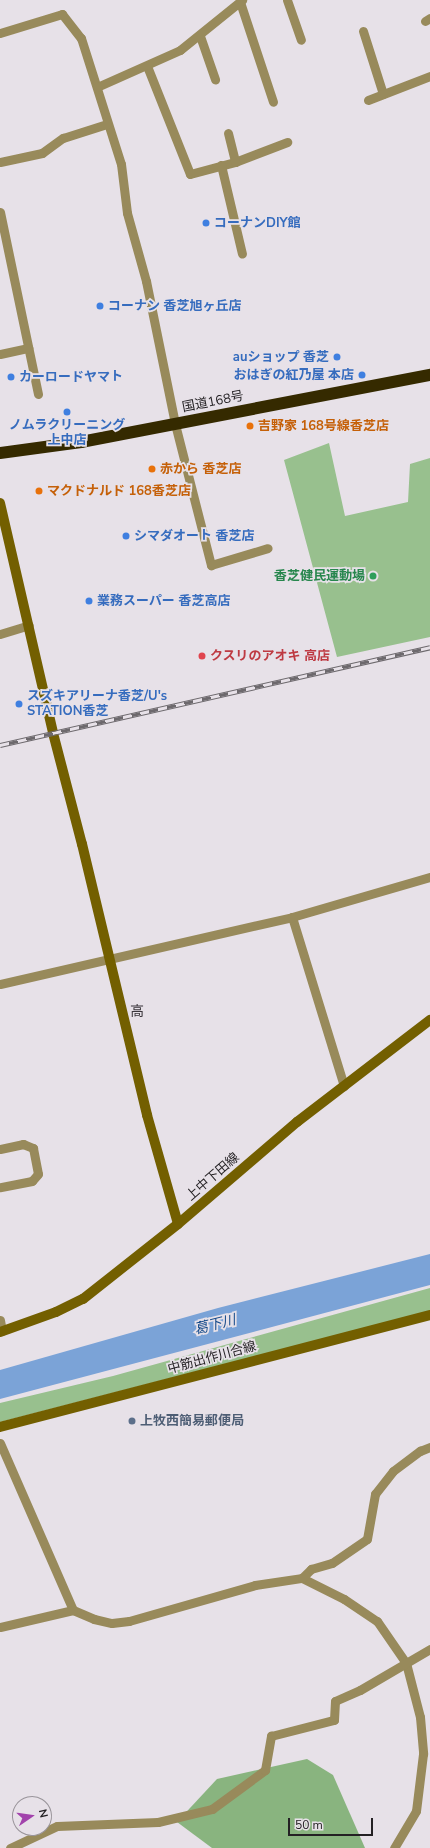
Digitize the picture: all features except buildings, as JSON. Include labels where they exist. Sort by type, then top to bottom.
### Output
[{"type":"highway","name":"国道168号","points":[[0,453],[81,442],[430,375]]},
{"type":"main road","points":[[0,503],[53,733],[110,957],[147,1115],[178,1224]]},
{"type":"main road","name":"上中下田線","points":[[1,1331],[56,1312],[83,1299],[178,1224],[297,1122],[430,1020]]},
{"type":"main road","name":"中筋出作川合線","points":[[0,1427],[430,1315]]},
{"type":"street","points":[[287,0],[301,40]]},
{"type":"street","points":[[97,87],[180,50],[200,36],[241,1],[273,102]]},
{"type":"street","points":[[0,34],[62,14],[81,38],[107,124],[121,164],[127,212],[146,281],[174,424],[211,565],[268,548]]},
{"type":"street","points":[[363,31],[383,94]]},
{"type":"street","points":[[200,36],[215,79]]},
{"type":"street","points":[[147,66],[190,174],[235,162],[287,142]]},
{"type":"street","points":[[368,100],[430,76]]},
{"type":"street","points":[[0,162],[42,153],[63,138],[107,124]]},
{"type":"street","points":[[228,133],[235,162]]},
{"type":"street","points":[[221,166],[242,254]]},
{"type":"street","points":[[0,212],[38,394]]},
{"type":"street","points":[[0,354],[28,348]]},
{"type":"street","points":[[0,634],[29,625]]},
{"type":"street","points":[[0,984],[110,957],[292,917],[430,877]]},
{"type":"street","points":[[292,917],[344,1086]]},
{"type":"street","points":[[0,1149],[23,1144],[33,1148],[38,1174],[32,1180],[0,1187]]},
{"type":"street","points":[[0,1320],[1,1331]]},
{"type":"street","points":[[0,1443],[74,1610]]},
{"type":"street","points":[[302,1578],[310,1569],[332,1563],[366,1539],[375,1494],[393,1471],[420,1451],[430,1447]]},
{"type":"street","points":[[0,1627],[74,1610],[94,1619],[112,1623],[129,1621],[255,1585],[302,1578],[344,1599],[378,1621],[406,1663],[420,1717],[423,1754],[416,1811],[394,1848]]},
{"type":"street","points":[[10,1848],[58,1826],[158,1822],[212,1809],[265,1770],[271,1736],[334,1720],[335,1701],[360,1690],[430,1649]]},
{"type":"green space","name":"香芝健民運動場","points":[[329,443],[345,516],[408,502],[410,464],[430,458],[430,637],[337,657],[284,460]]},
{"type":"green space","points":[[430,1288],[430,1311],[0,1422],[0,1403],[113,1376]]},
{"type":"green space","points":[[307,1759],[333,1775],[365,1848],[212,1848],[177,1822],[217,1779]]},
{"type":"water","name":"葛下川","points":[[430,1254],[430,1285],[0,1399],[0,1370],[218,1308]]},
{"type":"railway","points":[[0,745],[430,647]]},
{"type":"place","name":"コーナンDIY館","points":[[206,223]]},
{"type":"place","name":"コーナン 香芝旭ヶ丘店","points":[[100,306]]},
{"type":"place","name":"auショップ 香芝","points":[[337,357]]},
{"type":"place","name":"おはぎの紅乃屋 本店","points":[[362,375]]},
{"type":"place","name":"カーロードヤマト","points":[[11,377]]},
{"type":"place","name":"ノムラクリーニング 上中店","points":[[67,412]]},
{"type":"place","name":"吉野家 168号線香芝店","points":[[250,426]]},
{"type":"place","name":"赤から 香芝店","points":[[152,469]]},
{"type":"place","name":"マクドナルド 168香芝店","points":[[39,491]]},
{"type":"place","name":"シマダオート 香芝店","points":[[126,536]]},
{"type":"place","name":"香芝健民運動場","points":[[373,576]]},
{"type":"place","name":"業務スーパー 香芝高店","points":[[89,601]]},
{"type":"place","name":"クスリのアオキ 高店","points":[[202,656]]},
{"type":"place","name":"スズキアリーナ香芝/U's STATION香芝","points":[[19,704]]},
{"type":"place","name":"上牧西簡易郵便局","points":[[132,1421]]},
{"type":"district","name":"高","points":[[137,1012]]}]
